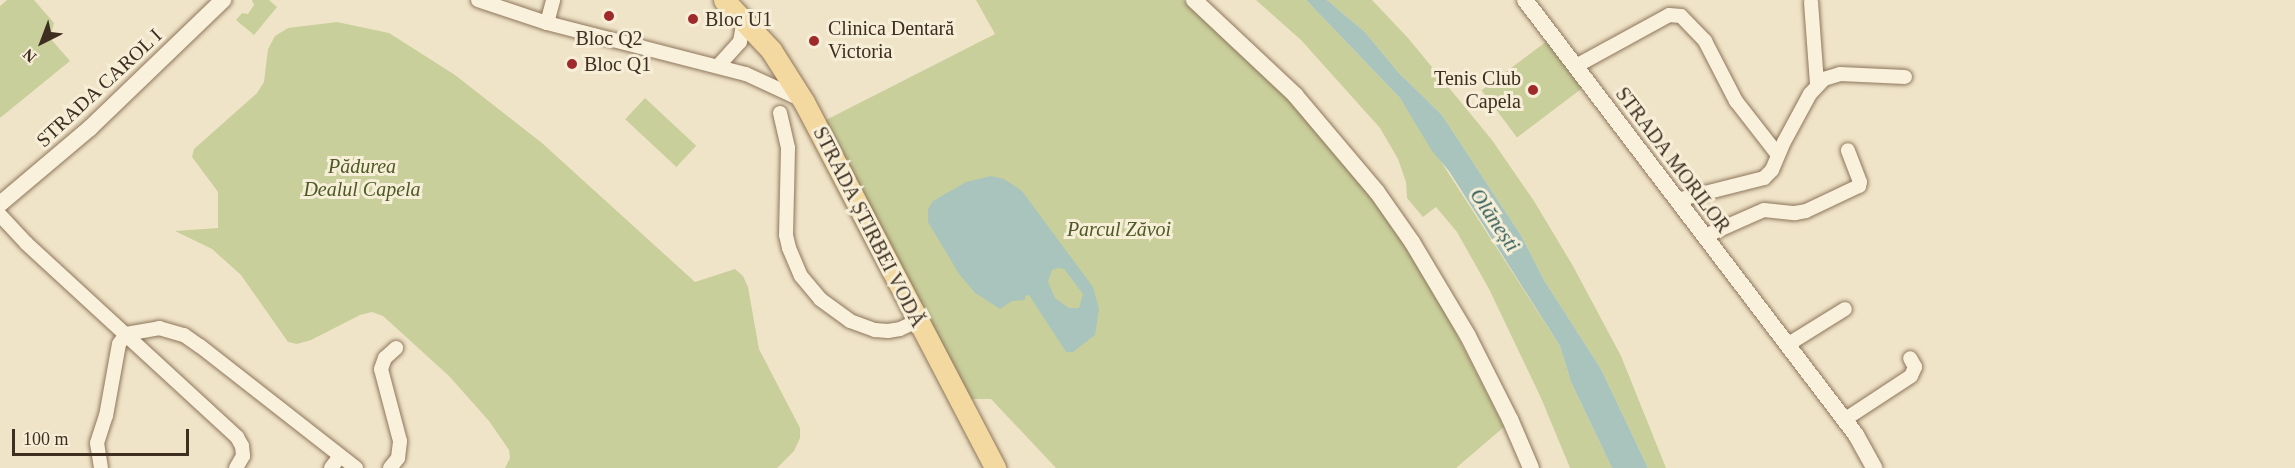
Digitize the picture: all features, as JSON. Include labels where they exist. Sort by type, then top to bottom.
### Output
[{"type":"main road","name":"STRADA ȘTIRBEI VODĂ","points":[[724,0],[781,64],[804,102],[995,468]]},
{"type":"street","name":"STRADA CAROL I","points":[[0,204],[97,122],[223,0]]},
{"type":"street","points":[[478,0],[547,23],[719,65],[766,81],[804,102]]},
{"type":"street","points":[[547,23],[553,0]]},
{"type":"street","points":[[1194,0],[1295,95],[1377,192],[1412,242],[1462,327],[1510,419],[1531,468]]},
{"type":"street","name":"STRADA MORILOR","points":[[1526,0],[1866,449],[1874,468]]},
{"type":"street","points":[[1677,200],[1764,178],[1772,170],[1817,84],[1811,2]]},
{"type":"street","points":[[1576,66],[1662,18],[1669,15],[1681,16],[1705,41],[1740,107],[1778,155]]},
{"type":"street","points":[[719,65],[740,42],[744,20]]},
{"type":"street","points":[[1817,84],[1840,74],[1905,77]]},
{"type":"street","points":[[780,113],[788,148],[786,235],[801,276],[820,299],[850,321],[875,330],[888,331],[900,329],[917,321]]},
{"type":"street","points":[[1705,236],[1764,210],[1795,213],[1806,211],[1853,189],[1860,182],[1848,150]]},
{"type":"street","points":[[0,215],[237,437],[242,446],[243,456],[236,468]]},
{"type":"street","points":[[1787,345],[1845,309]]},
{"type":"street","points":[[100,468],[97,443],[106,416],[119,344],[126,334],[159,328],[183,335],[304,425],[356,468]]},
{"type":"street","points":[[390,468],[398,458],[400,441],[381,369],[385,358],[396,348]]},
{"type":"street","points":[[1844,420],[1911,376],[1915,367],[1910,358]]},
{"type":"street","points":[[331,468],[340,456]]},
{"type":"green space","points":[[7,0],[34,0],[54,23],[50,38],[70,61],[0,118],[0,6]]},
{"type":"green space","points":[[252,0],[269,0],[277,7],[254,35],[236,20],[242,13],[248,14],[254,5]]},
{"type":"green space","name":"Parcul Zăvoi","points":[[976,0],[1183,0],[1209,21],[1303,111],[1393,223],[1451,323],[1504,427],[1456,468],[1056,468],[991,399],[968,399],[824,121],[995,34]]},
{"type":"green space","points":[[1256,0],[1306,0],[1400,98],[1560,346],[1571,382],[1612,468],[1570,468],[1541,398],[1489,289],[1457,232],[1436,207],[1423,217],[1407,198],[1406,182],[1398,159],[1380,128],[1301,40]]},
{"type":"green space","points":[[1327,0],[1372,0],[1408,38],[1492,140],[1534,201],[1573,266],[1621,356],[1666,468],[1648,468],[1601,369],[1544,280],[1522,237],[1442,115],[1398,72],[1365,32]]},
{"type":"green space","name":"Pădurea Dealul Capela","points":[[337,22],[389,33],[455,75],[542,143],[695,282],[735,269],[743,276],[748,287],[759,349],[800,428],[800,438],[794,451],[777,468],[505,468],[510,458],[509,450],[489,421],[449,376],[383,316],[372,312],[360,315],[311,340],[297,344],[288,342],[241,275],[212,249],[175,231],[218,228],[218,192],[192,157],[194,149],[257,93],[264,82],[268,49],[275,36],[288,28]]},
{"type":"green space","name":"Tenis Club Capela","points":[[1547,41],[1583,88],[1517,137],[1482,90]]},
{"type":"green space","points":[[645,98],[696,146],[676,167],[625,119]]},
{"type":"water","name":"Olănești","points":[[1306,0],[1327,0],[1365,32],[1398,72],[1442,115],[1522,237],[1544,280],[1601,369],[1648,468],[1612,468],[1571,382],[1560,346],[1449,171],[1432,151],[1400,98]]},
{"type":"water","points":[[991,176],[1004,179],[1022,191],[1093,287],[1099,309],[1095,335],[1073,352],[1066,352],[1029,295],[1025,296],[1025,300],[1012,301],[1000,309],[975,293],[959,274],[928,222],[928,209],[933,201],[966,182]],"holes":[[[1064,269],[1083,294],[1079,308],[1069,308],[1055,298],[1048,282],[1052,270]]]},
{"type":"place","name":"Bloc Q2","points":[[609,16]]},
{"type":"place","name":"Bloc U1","points":[[693,19]]},
{"type":"place","name":"Clinica Dentară Victoria","points":[[814,41]]},
{"type":"place","name":"Bloc Q1","points":[[572,64]]},
{"type":"place","name":"Tenis Club Capela","points":[[1533,90]]}]
